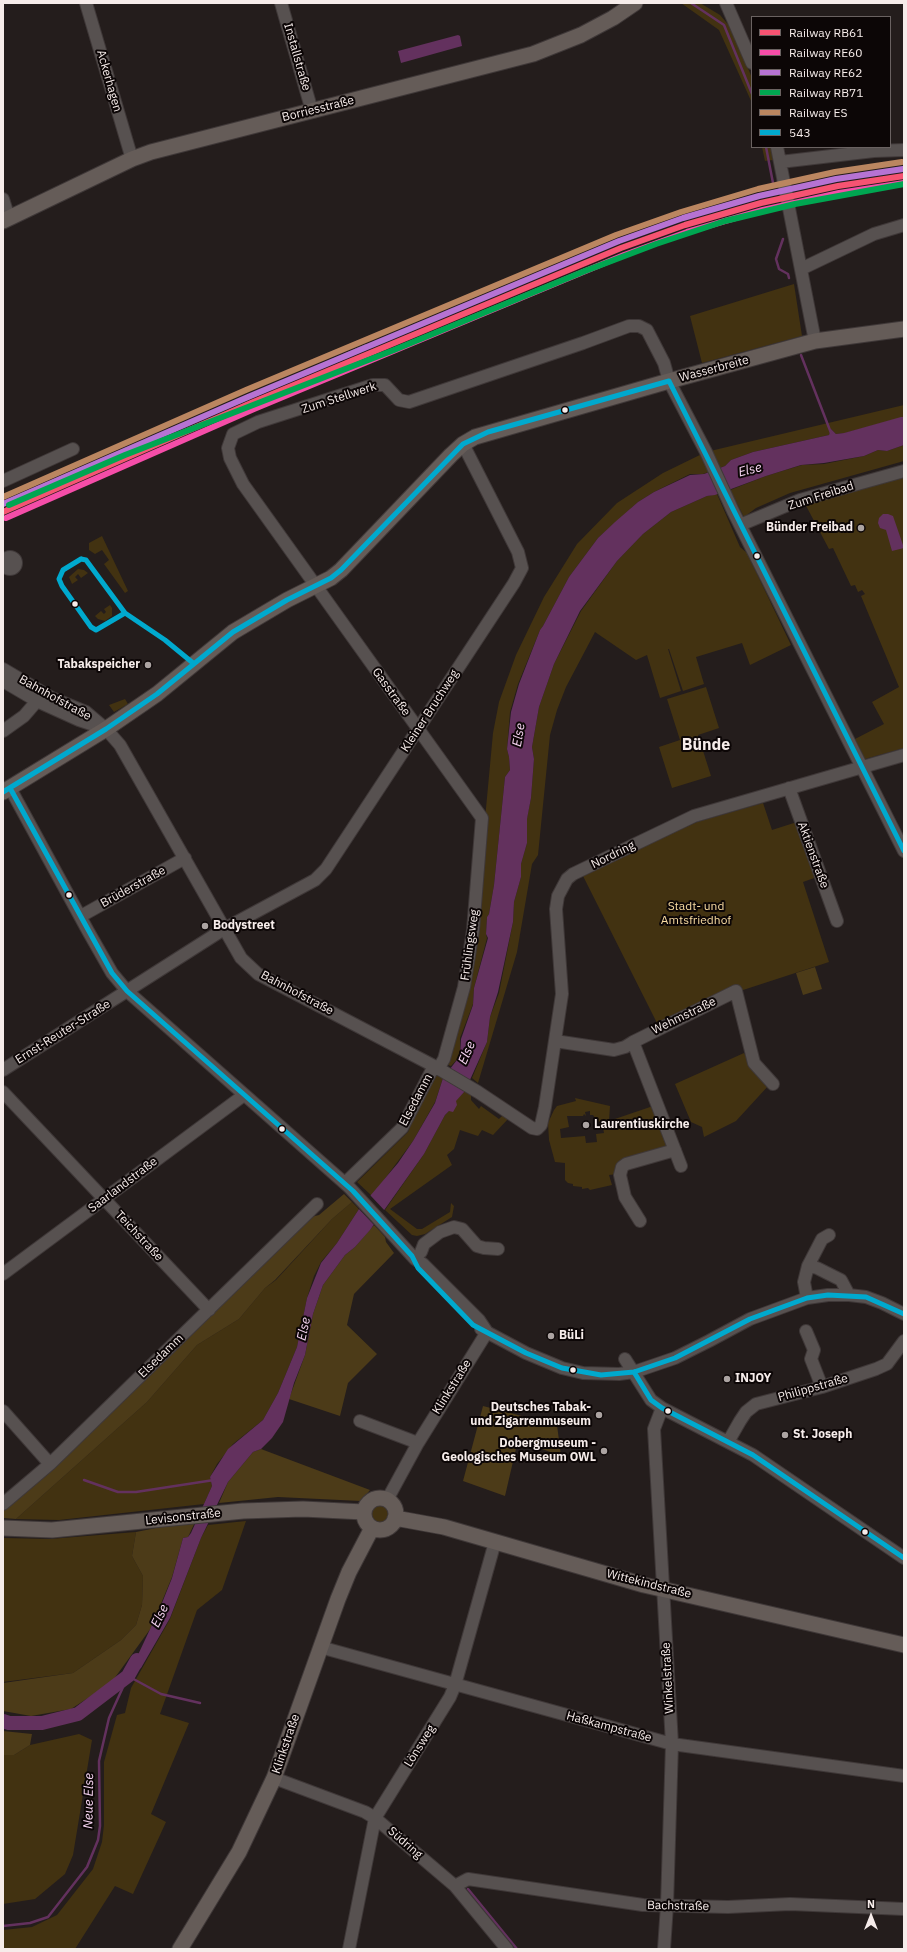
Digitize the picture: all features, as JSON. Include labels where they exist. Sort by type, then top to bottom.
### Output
[{"type":"main road","name":"Borriesstraße","points":[[6,220],[132,159],[171,146],[533,54],[582,35],[613,18],[635,3]]},
{"type":"main road","name":"Wasserbreite","points":[[6,790],[106,728],[157,694],[233,632],[260,615],[341,570],[464,444],[488,432],[815,341],[904,329]]},
{"type":"main road","points":[[377,1498],[387,1500],[394,1508],[395,1518],[393,1523],[386,1529],[376,1530],[365,1521],[364,1512],[368,1503],[372,1500],[377,1498]]},
{"type":"main road","name":"Levisonstraße","points":[[3,1528],[52,1530],[242,1510],[302,1508],[364,1512]]},
{"type":"main road","name":"Wittekindstraße","points":[[395,1518],[444,1527],[663,1589],[904,1645]]},
{"type":"main road","name":"Klinkstraße","points":[[180,1949],[239,1852],[274,1778],[320,1647],[349,1572],[372,1528]]},
{"type":"street","name":"Ackerhagen","points":[[86,3],[132,159]]},
{"type":"street","name":"Installstraße","points":[[281,3],[312,111]]},
{"type":"street","points":[[726,3],[751,61]]},
{"type":"street","points":[[777,148],[815,341]]},
{"type":"street","points":[[780,162],[874,151],[904,150]]},
{"type":"street","points":[[3,199],[6,220]]},
{"type":"street","points":[[800,269],[874,234],[904,225]]},
{"type":"street","name":"Zum Stellwerk","points":[[316,585],[238,476],[230,458],[228,448],[233,434],[258,422],[379,384],[385,385],[399,400],[409,402],[584,343],[628,326],[639,326],[647,330],[664,363],[669,381]]},
{"type":"street","points":[[669,381],[709,457],[733,511],[904,851]]},
{"type":"street","name":"Kleiner Bruchweg","points":[[224,929],[315,880],[326,869],[514,583],[522,568],[518,552],[464,444]]},
{"type":"street","points":[[3,481],[73,449]]},
{"type":"street","name":"Zum Freibad","points":[[740,525],[800,500],[904,471]]},
{"type":"street","name":"Gasstraße","points":[[316,585],[482,818]]},
{"type":"street","name":"Bahnhofstraße","points":[[3,670],[52,698],[86,712],[106,728],[120,746],[241,958],[258,974],[438,1069],[470,1088],[538,1133]]},
{"type":"street","name":"Bahnhofstraße","points":[[3,681],[37,701],[79,720],[106,728]]},
{"type":"street","points":[[3,731],[24,716],[37,701]]},
{"type":"street","name":"Nordring","points":[[538,1133],[541,1126],[562,989],[556,909],[558,896],[567,879],[573,874],[694,816],[904,755]]},
{"type":"street","name":"Aktienstraße","points":[[789,788],[837,921]]},
{"type":"street","points":[[6,790],[112,973],[127,991],[349,1187],[479,1320],[487,1332],[526,1353],[573,1371],[601,1375],[634,1372],[675,1358],[750,1319],[807,1298],[828,1295],[849,1295],[882,1303],[904,1314]]},
{"type":"street","name":"Frühlingsweg","points":[[438,1069],[444,1059],[464,987],[473,930],[482,818]]},
{"type":"street","name":"Brüderstraße","points":[[80,916],[185,858]]},
{"type":"street","name":"Ernst-Reuter-Straße","points":[[3,1070],[224,929]]},
{"type":"street","name":"Wehmstraße","points":[[555,1041],[614,1050],[625,1048],[633,1042],[736,991],[754,1063],[773,1084]]},
{"type":"street","points":[[633,1042],[681,1166]]},
{"type":"street","name":"Elsedamm","points":[[349,1187],[402,1128],[438,1069]]},
{"type":"street","name":"Teichstraße","points":[[3,1092],[209,1310]]},
{"type":"street","name":"Saarlandstraße","points":[[3,1274],[244,1095]]},
{"type":"street","points":[[640,1221],[625,1197],[620,1175],[622,1167],[626,1164],[675,1150]]},
{"type":"street","name":"Elsedamm","points":[[3,1504],[50,1464],[317,1204]]},
{"type":"street","points":[[416,1256],[430,1252],[445,1231],[454,1227],[462,1229],[477,1246],[498,1249]]},
{"type":"street","points":[[807,1298],[804,1282],[808,1266],[822,1239],[829,1235]]},
{"type":"street","points":[[808,1266],[817,1268],[841,1280],[849,1295]]},
{"type":"street","points":[[806,1331],[814,1350],[811,1358],[822,1387]]},
{"type":"street","name":"Klinkstraße","points":[[387,1500],[418,1443],[487,1332]]},
{"type":"street","name":"Philippstraße","points":[[728,1442],[740,1420],[746,1412],[756,1404],[822,1387],[868,1372],[887,1364],[904,1341]]},
{"type":"street","points":[[625,1359],[651,1400],[662,1408],[767,1464],[904,1558]]},
{"type":"street","name":"Winkelstraße","points":[[662,1408],[654,1429],[672,1744],[667,1905],[664,1949]]},
{"type":"street","points":[[3,1411],[50,1464]]},
{"type":"street","points":[[360,1421],[418,1443]]},
{"type":"street","name":"Lönsweg","points":[[349,1949],[376,1818],[450,1697],[455,1685],[495,1542]]},
{"type":"street","name":"Haßkampstraße","points":[[320,1647],[672,1744],[904,1776]]},
{"type":"street","name":"Südring","points":[[274,1778],[365,1812],[376,1818],[454,1886],[507,1949]]},
{"type":"street","name":"Bachstraße","points":[[454,1886],[468,1879],[643,1905],[728,1907],[790,1904],[904,1909]]},
{"type":"green space","points":[[681,3],[700,3],[720,15],[732,29],[751,76],[751,101],[719,30]]},
{"type":"green space","points":[[762,148],[771,148],[773,160],[765,161]]},
{"type":"green space","points":[[794,284],[802,336],[702,363],[690,316]]},
{"type":"green space","points":[[904,405],[904,417],[845,433],[836,434],[831,429],[829,435],[753,452],[731,460],[725,466],[703,474],[690,474],[654,492],[638,502],[598,538],[569,577],[540,630],[518,684],[510,712],[507,749],[510,770],[505,777],[494,885],[489,914],[487,917],[487,938],[474,988],[473,1004],[460,1038],[460,1056],[451,1066],[445,1064],[449,1051],[485,819],[493,733],[499,702],[516,655],[544,597],[577,544],[617,503],[663,473],[706,452]]},
{"type":"green space","points":[[904,445],[904,461],[790,493],[756,508],[744,517],[730,490],[766,476],[802,465],[824,464],[864,456],[878,450],[887,451]]},
{"type":"green space","name":"Bünder Freibad","points":[[904,474],[904,748],[865,759],[855,739],[884,724],[872,702],[899,687],[861,596],[865,594],[862,590],[858,592],[855,585],[851,586],[833,548],[829,549],[804,502]]},
{"type":"green space","points":[[717,494],[740,547],[747,553],[791,645],[750,665],[742,643],[696,657],[704,684],[683,691],[668,649],[681,691],[660,698],[647,655],[636,660],[595,632],[566,687],[557,710],[550,735],[538,855],[532,864],[517,952],[478,1083],[472,1078],[487,1042],[490,1017],[499,993],[513,922],[514,902],[521,877],[521,864],[527,843],[527,818],[531,798],[534,759],[532,747],[539,707],[554,664],[581,611],[617,561],[643,534],[671,512],[707,496]]},
{"type":"green space","points":[[102,536],[128,591],[125,593],[104,564],[109,560],[102,550],[95,554],[89,550],[89,543]]},
{"type":"green space","points":[[78,569],[84,570],[88,573],[81,578],[78,574],[75,577],[78,580],[72,584],[69,577]]},
{"type":"green space","points":[[110,605],[112,608],[112,616],[105,621],[98,619],[95,616],[101,611],[104,614],[106,612],[104,609]]},
{"type":"green space","points":[[706,687],[719,728],[698,735],[711,776],[672,788],[659,747],[680,740],[667,699]]},
{"type":"green space","points":[[125,699],[128,704],[114,712],[109,705]]},
{"type":"green space","name":"Stadt- und Amtsfriedhof","points":[[763,803],[772,830],[797,822],[817,877],[803,882],[829,962],[740,991],[658,1025],[583,876],[697,822]]},
{"type":"green space","points":[[744,1053],[750,1064],[769,1085],[736,1121],[704,1137],[702,1127],[691,1122],[675,1084]]},
{"type":"green space","points":[[438,1075],[443,1078],[435,1102],[413,1141],[372,1196],[357,1182],[408,1132],[423,1095],[435,1076]]},
{"type":"green space","points":[[465,1091],[471,1094],[471,1100],[479,1109],[481,1106],[499,1119],[503,1115],[508,1119],[493,1135],[482,1130],[478,1136],[460,1130],[454,1149],[447,1155],[452,1165],[390,1209],[417,1229],[422,1229],[450,1212],[451,1203],[454,1206],[452,1217],[425,1234],[417,1236],[412,1235],[385,1210],[424,1154],[445,1115],[455,1101]]},
{"type":"green space","points":[[575,1098],[610,1106],[609,1121],[656,1105],[669,1151],[616,1165],[617,1174],[609,1175],[612,1185],[590,1190],[588,1188],[582,1189],[582,1187],[573,1186],[573,1184],[568,1183],[565,1180],[565,1163],[555,1162],[549,1140],[548,1123],[557,1106],[576,1101]],"holes":[[[590,1111],[590,1115],[593,1115],[596,1119],[594,1123],[602,1122],[604,1133],[596,1134],[597,1142],[586,1143],[585,1136],[561,1138],[560,1129],[569,1127],[567,1116],[583,1116],[584,1114],[586,1116],[585,1112]]]},
{"type":"green space","points":[[352,1202],[359,1209],[337,1243],[321,1262],[314,1276],[307,1298],[297,1347],[278,1393],[263,1420],[233,1444],[217,1464],[210,1477],[212,1486],[204,1504],[59,1520],[16,1519],[147,1402],[197,1345],[239,1319],[265,1288],[276,1280],[332,1219]]},
{"type":"green space","points":[[380,1505],[386,1508],[389,1514],[386,1520],[380,1523],[374,1520],[371,1514],[374,1508]]},
{"type":"green space","points":[[246,1521],[222,1590],[197,1610],[160,1714],[189,1723],[151,1814],[166,1822],[133,1894],[115,1886],[75,1949],[3,1949],[3,1930],[32,1927],[57,1915],[93,1869],[102,1842],[104,1825],[104,1762],[117,1715],[125,1713],[131,1688],[170,1619],[201,1538],[208,1525]]},
{"type":"green space","points":[[136,1532],[132,1556],[143,1576],[142,1605],[136,1625],[121,1640],[73,1673],[3,1682],[3,1538],[50,1539]]},
{"type":"green space","points":[[79,1734],[92,1740],[73,1855],[65,1874],[35,1899],[3,1904],[3,1755],[14,1755],[30,1745]]},
{"type":"shaded area","points":[[815,967],[822,989],[803,995],[796,973]]},
{"type":"shaded area","points":[[344,1194],[352,1202],[332,1219],[275,1280],[265,1288],[239,1319],[197,1345],[147,1402],[16,1519],[3,1518],[3,1508],[307,1218],[319,1215]]},
{"type":"shaded area","points":[[374,1225],[385,1237],[386,1242],[394,1253],[354,1294],[347,1325],[377,1354],[348,1383],[340,1416],[289,1399],[305,1355],[313,1314],[323,1285],[345,1255],[355,1247]]},
{"type":"shaded area","points":[[483,1406],[557,1425],[561,1456],[518,1440],[505,1496],[463,1481]]},
{"type":"shaded area","points":[[261,1449],[370,1490],[361,1501],[278,1497],[219,1503],[228,1482],[253,1452]]},
{"type":"shaded area","points":[[196,1520],[188,1537],[183,1538],[172,1577],[151,1628],[111,1683],[71,1709],[31,1716],[3,1711],[3,1683],[73,1673],[121,1640],[136,1625],[142,1605],[143,1576],[132,1556],[136,1532]]},
{"type":"shaded area","points":[[3,1731],[32,1734],[30,1745],[14,1755],[3,1755]]},
{"type":"water","points":[[458,35],[460,36],[462,46],[401,63],[398,51]]},
{"type":"water","points":[[904,417],[904,445],[887,451],[878,450],[864,456],[824,463],[801,465],[715,495],[707,496],[671,512],[643,534],[617,561],[580,611],[554,664],[539,707],[532,747],[534,759],[531,798],[527,819],[527,843],[521,864],[521,877],[514,902],[513,922],[498,992],[490,1017],[487,1042],[465,1091],[456,1101],[457,1105],[453,1112],[449,1111],[445,1115],[424,1154],[370,1230],[355,1247],[345,1255],[323,1285],[313,1314],[305,1355],[294,1383],[283,1422],[272,1438],[261,1449],[253,1452],[228,1482],[201,1538],[170,1618],[141,1668],[128,1676],[160,1608],[172,1578],[183,1538],[188,1537],[191,1533],[212,1486],[210,1477],[228,1449],[263,1420],[278,1393],[297,1347],[307,1298],[321,1263],[337,1243],[359,1209],[398,1163],[413,1141],[435,1103],[443,1078],[460,1056],[461,1039],[473,1005],[474,988],[488,938],[486,934],[487,917],[489,914],[494,885],[505,777],[510,770],[507,749],[511,712],[519,684],[540,630],[569,577],[598,538],[638,502],[654,492],[690,475],[704,474],[725,466],[731,460],[753,452],[829,435],[831,429],[836,434],[844,433]]},
{"type":"water","points":[[883,514],[893,516],[904,548],[892,551],[886,530],[880,528],[878,523],[879,518]]},
{"type":"pier","points":[[370,1195],[386,1212],[375,1226],[358,1208]]},
{"type":"waterway","points":[[691,3],[724,25],[751,92]]},
{"type":"waterway","points":[[766,148],[773,183]]},
{"type":"waterway","points":[[783,239],[776,259],[779,269],[788,274],[789,278]]},
{"type":"waterway","points":[[801,355],[831,433]]},
{"type":"waterway","points":[[84,1480],[118,1492],[136,1492],[214,1480]]},
{"type":"waterway","name":"Else","points":[[3,1721],[9,1723],[42,1723],[78,1714],[128,1676],[137,1660]]},
{"type":"waterway","name":"Neue Else","points":[[3,1926],[30,1923],[48,1917],[87,1867],[98,1840],[100,1826],[99,1761],[109,1718],[128,1676],[161,1694],[200,1703]]},
{"type":"waterway","points":[[468,1889],[517,1949]]},
{"type":"railway","points":[[239,402],[366,346]]},
{"type":"rail line","name":"ES","points":[[3,497],[246,390],[616,235],[681,212],[758,189],[835,172],[902,162]]},
{"type":"rail line","name":"RE62","points":[[3,504],[248,397],[619,241],[683,218],[759,196],[836,179],[903,169]]},
{"type":"rail line","name":"RB61","points":[[3,512],[251,403],[621,248],[685,225],[761,203],[838,186],[904,176]]},
{"type":"rail line","name":"RE60","points":[[6,518],[254,409],[624,255],[687,232],[763,210],[839,193],[904,183]]},
{"type":"rail line","name":"RB71","points":[[9,505],[125,455],[394,350],[585,271],[656,244],[725,221],[795,204],[904,184]]},
{"type":"transit line","name":"543","points":[[669,381],[904,851]]},
{"type":"transit line","name":"543","points":[[3,792],[106,729],[157,694],[233,632],[287,600],[331,578],[341,570],[463,444],[488,432],[669,381]]},
{"type":"transit line","name":"543","points":[[81,559],[86,560],[125,613],[96,630],[91,627],[62,586],[59,579],[63,570],[81,559]]},
{"type":"transit line","name":"543","points":[[125,613],[165,640],[193,663]]},
{"type":"transit line","name":"543","points":[[10,788],[112,973],[127,991],[353,1191],[412,1256],[418,1268],[473,1325],[526,1353],[562,1368],[601,1375],[634,1372],[675,1358],[750,1319],[807,1298],[828,1295],[866,1297],[904,1314]]},
{"type":"transit line","name":"543","points":[[634,1372],[651,1400],[662,1408],[753,1455],[904,1558]]},
{"type":"place","name":"Bünder Freibad","points":[[861,528]]},
{"type":"place","name":"Tabakspeicher","points":[[148,665]]},
{"type":"place","name":"Bodystreet","points":[[205,926]]},
{"type":"place","name":"Laurentiuskirche","points":[[586,1125]]},
{"type":"place","name":"BüLi","points":[[551,1336]]},
{"type":"place","name":"INJOY","points":[[727,1379]]},
{"type":"place","name":"Deutsches Tabak- und Zigarrenmuseum","points":[[599,1415]]},
{"type":"place","name":"St. Joseph","points":[[785,1435]]},
{"type":"place","name":"Dobergmuseum - Geologisches Museum OWL","points":[[604,1451]]},
{"type":"district","name":"Bünde","points":[[706,745]]}]
